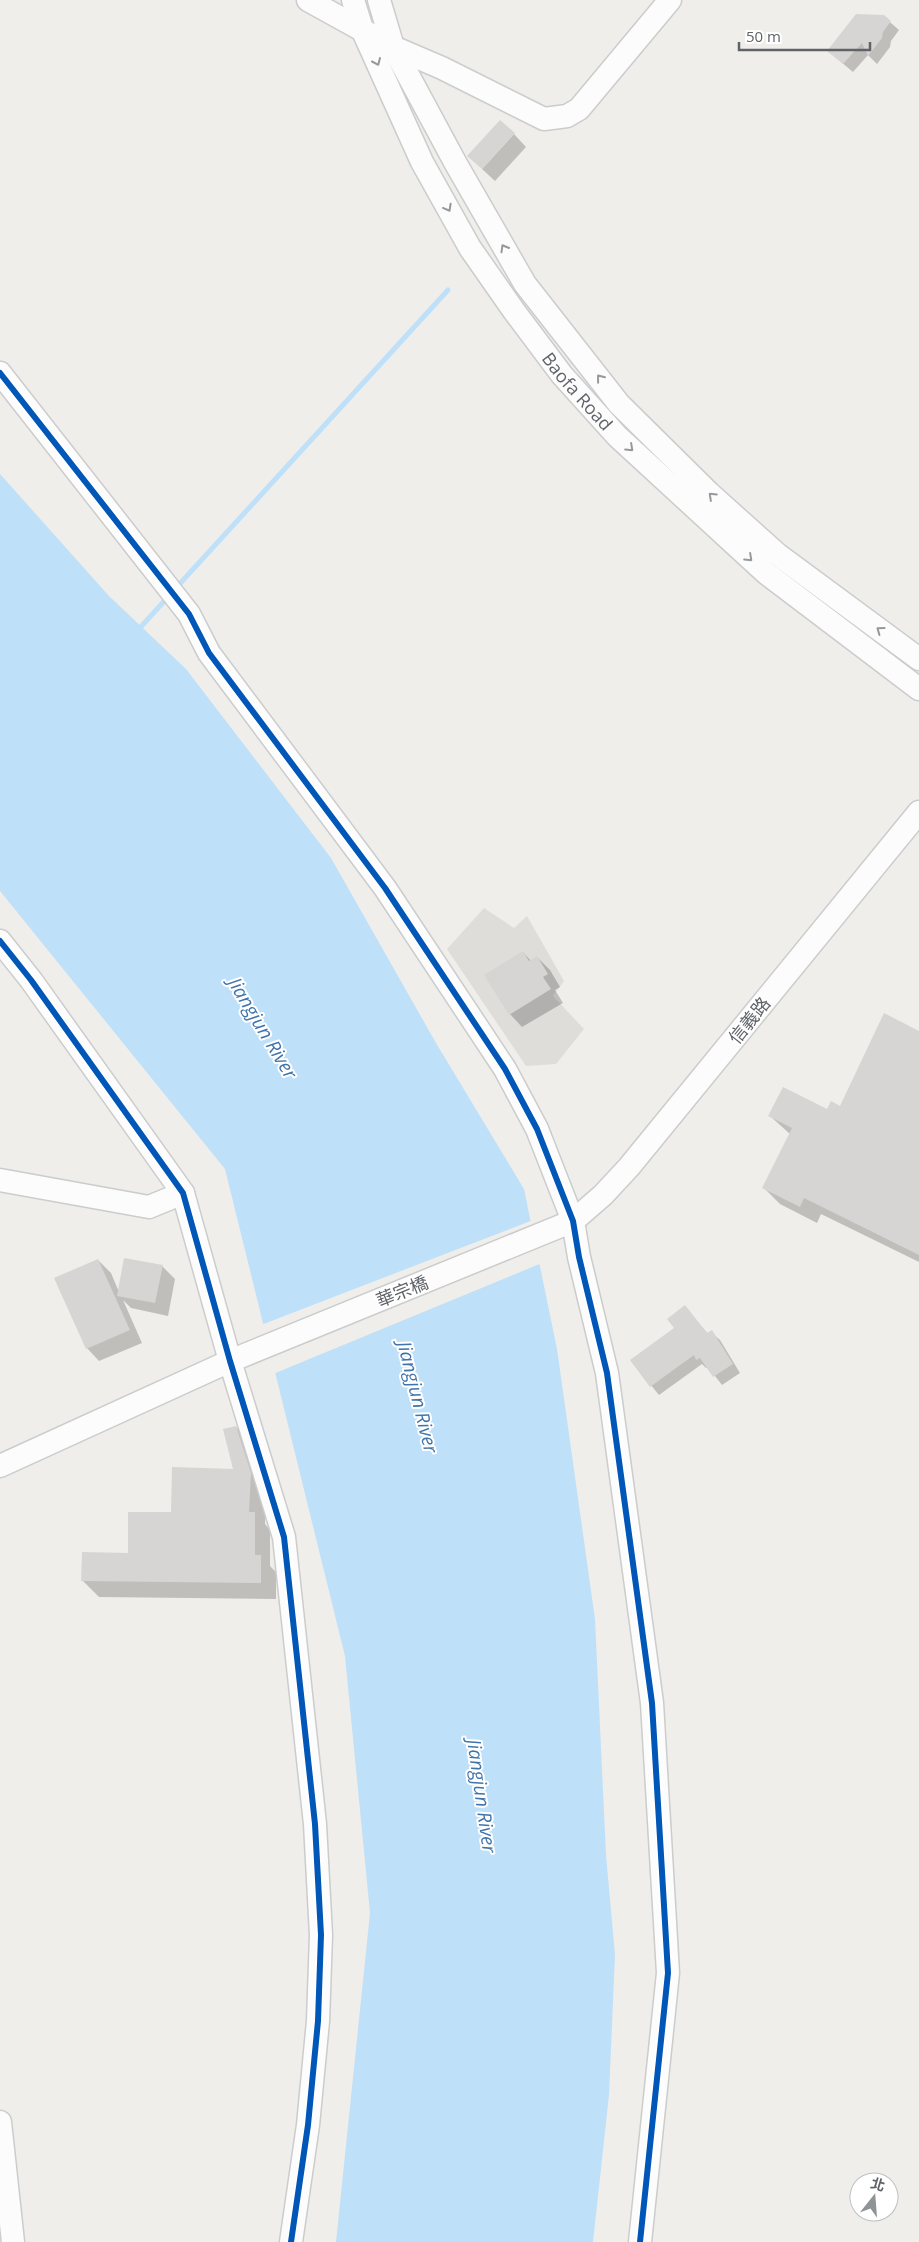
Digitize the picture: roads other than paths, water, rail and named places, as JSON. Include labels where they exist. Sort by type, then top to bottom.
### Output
[{"type":"street","points":[[308,0],[393,47],[442,68],[544,119],[567,116],[579,109],[670,0]]},
{"type":"street","name":"Baofa Road","points":[[353,0],[362,29],[422,162],[470,248],[562,375],[616,436],[766,573],[919,689]]},
{"type":"street","name":"Baofa Road","points":[[379,0],[393,47],[456,164],[525,284],[620,404],[709,493],[777,554],[919,659]]},
{"type":"street","points":[[0,373],[189,614],[209,653],[385,888],[504,1069],[537,1129],[573,1221],[579,1257],[607,1373],[652,1703],[668,1973],[640,2242]]},
{"type":"street","name":"信義路","points":[[573,1221],[603,1195],[629,1167],[919,812]]},
{"type":"street","points":[[0,941],[31,980],[183,1193],[230,1361],[284,1537],[315,1824],[321,1935],[318,2021],[308,2125],[291,2242]]},
{"type":"street","points":[[0,1180],[149,1207],[183,1193]]},
{"type":"street","name":"華宗橋","points":[[0,1466],[230,1361],[573,1221]]},
{"type":"street","points":[[0,2122],[13,2242]]},
{"type":"water","name":"Jiangjun River","points":[[0,474],[109,596],[186,669],[331,858],[436,1043],[524,1189],[557,1349],[595,1619],[606,1855],[615,1955],[609,2095],[593,2242],[336,2242],[370,1913],[345,1656],[225,1169],[0,891]]},
{"type":"waterway","points":[[175,589],[448,290]]},
{"type":"waterway","points":[[138,630],[168,597]]}]
